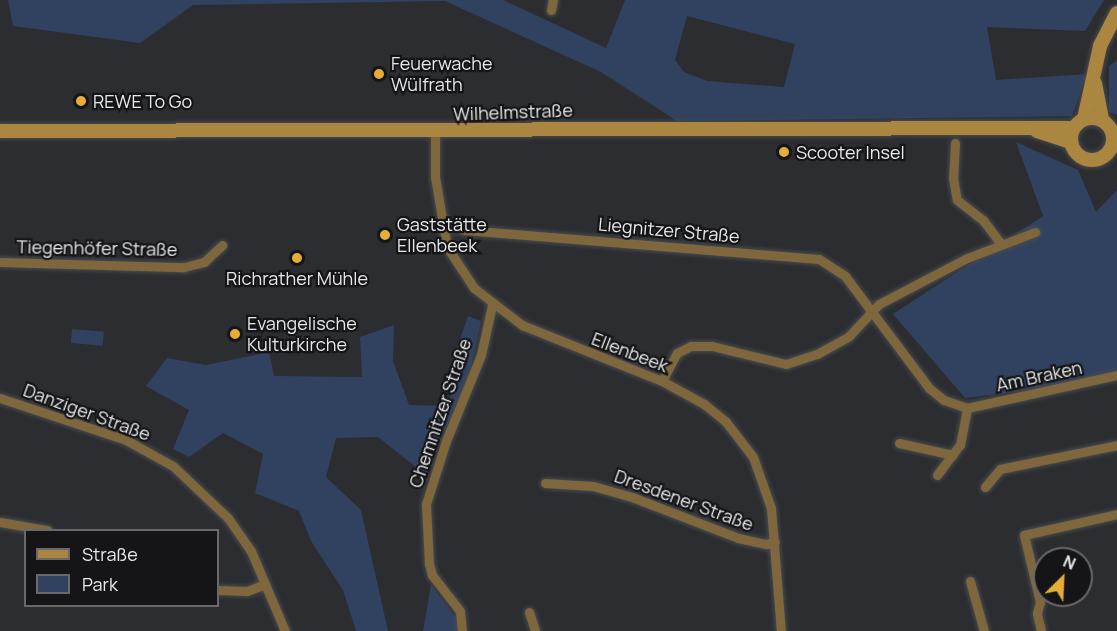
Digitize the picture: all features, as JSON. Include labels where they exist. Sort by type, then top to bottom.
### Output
[{"type":"main road","points":[[1092,88],[1110,129],[1108,154],[1094,161],[1078,156],[1078,126],[1092,88],[1093,72],[1100,46],[1117,13]]},
{"type":"main road","name":"Wilhelmstraße","points":[[0,131],[435,131],[1078,126],[1110,129]]},
{"type":"street","points":[[551,10],[553,0]]},
{"type":"street","name":"Ellenbeek","points":[[435,131],[435,177],[447,247],[460,271],[492,305],[556,342],[662,381],[704,404],[726,423],[748,450],[771,507],[781,631]]},
{"type":"street","points":[[955,143],[953,178],[957,200],[983,220],[1001,244]]},
{"type":"street","name":"Liegnitzer Straße","points":[[442,223],[465,230],[819,259],[845,276],[871,312]]},
{"type":"street","points":[[662,381],[677,353],[691,346],[712,346],[786,364],[840,342],[871,312],[901,292],[1001,244],[1035,232]]},
{"type":"street","name":"Tiegenhöfer Straße","points":[[0,262],[184,267],[204,261],[222,245]]},
{"type":"street","name":"Chemnitzer Straße","points":[[462,631],[460,611],[432,575],[429,564],[426,504],[446,441],[481,355],[492,305]]},
{"type":"street","points":[[871,312],[929,388],[944,400],[967,408],[960,445],[937,475]]},
{"type":"street","name":"Am Braken","points":[[967,408],[1117,375]]},
{"type":"street","name":"Danziger Straße","points":[[0,398],[119,438],[173,466],[228,518],[251,551],[285,631]]},
{"type":"street","points":[[898,443],[953,455]]},
{"type":"street","points":[[985,487],[1000,469],[1117,445]]},
{"type":"street","name":"Dresdener Straße","points":[[545,483],[593,486],[632,496],[738,538],[766,544],[775,542]]},
{"type":"street","points":[[1041,631],[1037,613],[1040,602],[1024,535],[1117,514]]},
{"type":"street","points":[[0,522],[37,529]]},
{"type":"street","points":[[970,581],[984,631]]},
{"type":"street","points":[[219,590],[247,591],[265,584]]},
{"type":"street","points":[[529,612],[535,631]]},
{"type":"green space","points":[[8,0],[503,0],[606,48],[625,0],[1104,0],[1085,31],[987,27],[996,80],[1087,74],[1072,116],[677,121],[601,72],[445,1],[193,5],[140,43],[13,26]],"holes":[[[687,16],[795,44],[784,87],[707,81],[684,72],[675,60]]]},
{"type":"green space","points":[[1117,60],[1117,115],[1109,112],[1109,66]]},
{"type":"green space","points":[[1016,142],[1078,170],[1096,212],[1117,190],[1117,379],[965,398],[893,314],[1043,216]]},
{"type":"green space","points":[[468,316],[481,321],[468,381],[426,475],[378,437],[336,438],[326,477],[361,510],[388,631],[356,631],[343,590],[311,541],[299,511],[255,493],[263,454],[223,433],[189,457],[173,449],[189,410],[146,386],[167,358],[206,365],[269,352],[274,376],[362,377],[360,337],[394,325],[393,361],[409,405],[446,406],[456,384],[447,378]]},
{"type":"green space","points":[[72,329],[104,332],[103,346],[71,343]]},
{"type":"green space","points":[[431,585],[458,621],[458,631],[423,631]]},
{"type":"place","name":"Feuerwache Wülfrath","points":[[379,74]]},
{"type":"place","name":"REWE To Go","points":[[81,101]]},
{"type":"place","name":"Scooter Insel","points":[[784,152]]},
{"type":"place","name":"Gaststätte Ellenbeek","points":[[385,235]]},
{"type":"place","name":"Richrather Mühle","points":[[297,258]]},
{"type":"place","name":"Evangelische Kulturkirche","points":[[235,334]]}]
